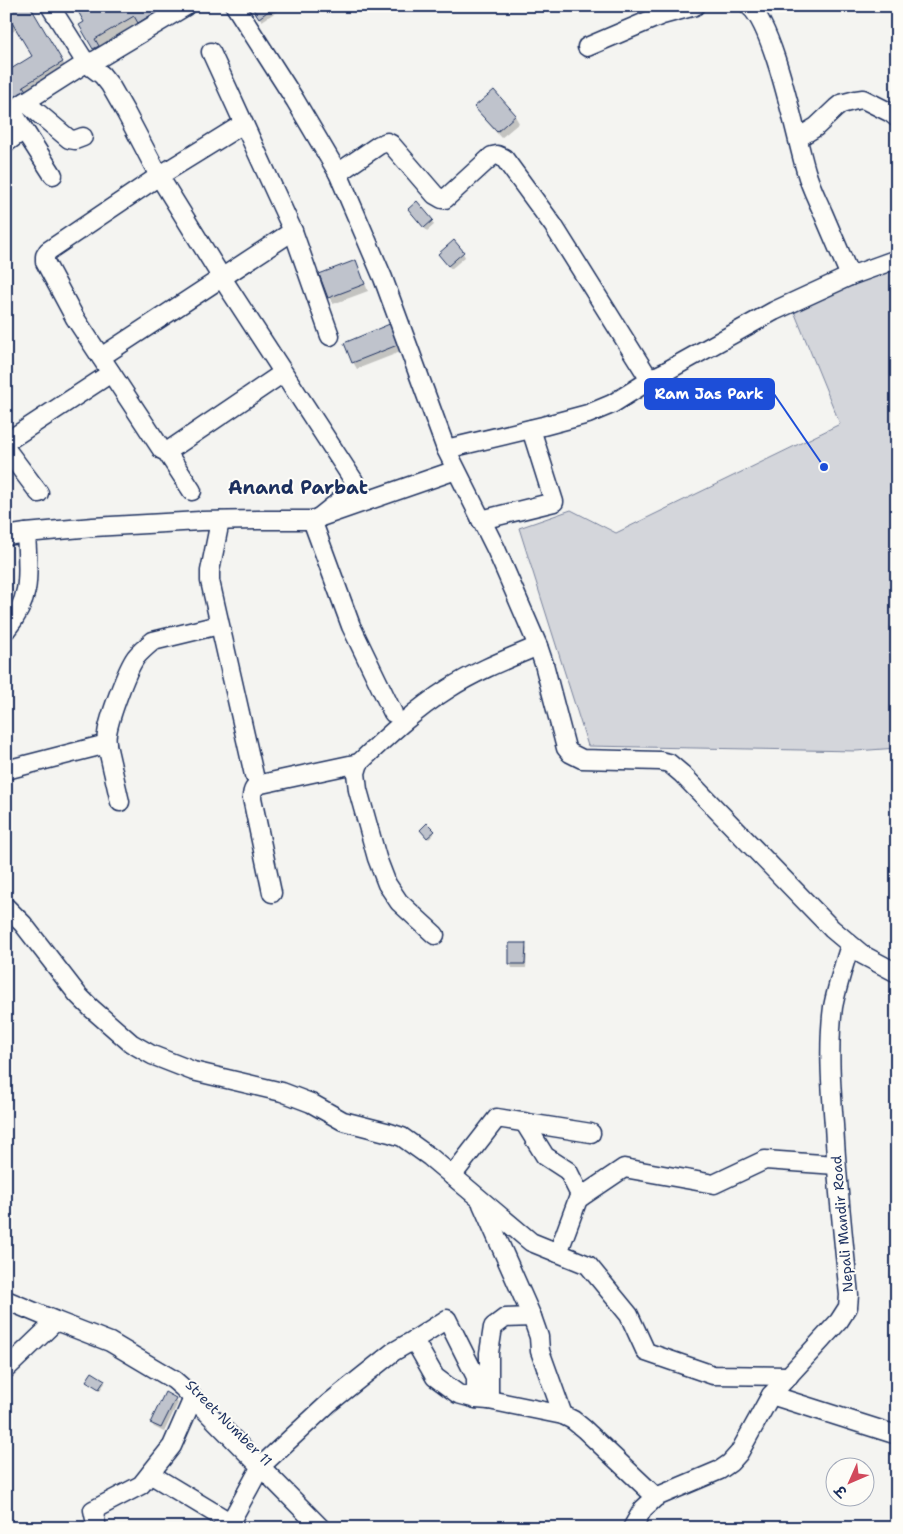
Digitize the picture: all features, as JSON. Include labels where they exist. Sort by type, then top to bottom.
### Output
[{"type":"street","points":[[50,6],[86,63],[102,74],[110,85],[159,176],[222,278],[354,481],[352,491],[314,520]]},
{"type":"street","points":[[14,109],[86,63],[96,60],[186,6]]},
{"type":"street","points":[[235,6],[295,100],[338,173],[383,278],[446,449],[501,559],[538,646],[566,748],[570,753],[582,759],[660,761],[669,763],[703,795],[832,929],[863,955],[897,973]]},
{"type":"street","points":[[587,47],[662,15],[695,6]]},
{"type":"street","points":[[750,6],[763,26],[776,61],[806,171],[850,276]]},
{"type":"street","points":[[211,52],[293,231],[330,336]]},
{"type":"street","points":[[798,138],[816,127],[842,104],[856,100],[863,99],[897,118]]},
{"type":"street","points":[[14,109],[24,130],[54,175]]},
{"type":"street","points":[[14,109],[69,139],[75,140],[83,137]]},
{"type":"street","points":[[192,491],[166,451],[162,450],[159,446],[75,318],[47,267],[45,256],[48,251],[159,176],[243,124]]},
{"type":"street","points":[[6,143],[24,130]]},
{"type":"street","points":[[338,173],[379,145],[387,142],[391,144],[435,196],[446,199],[492,156],[497,155],[504,158],[553,225],[647,375],[655,377]]},
{"type":"street","points":[[101,357],[293,231]]},
{"type":"street","points":[[446,449],[588,414],[602,408],[767,315],[850,276],[897,259]]},
{"type":"street","points":[[6,442],[111,373]]},
{"type":"street","points":[[166,451],[283,373]]},
{"type":"street","points":[[481,520],[554,502],[531,429]]},
{"type":"street","points":[[9,458],[39,493]]},
{"type":"street","points":[[6,536],[103,527],[220,521],[314,520],[456,470]]},
{"type":"street","points":[[314,520],[351,626],[393,713]]},
{"type":"street","points":[[220,521],[210,571],[210,581],[254,775]]},
{"type":"street","points":[[6,630],[15,620],[26,594],[29,578],[26,533]]},
{"type":"street","points":[[120,802],[106,736],[114,709],[135,658],[153,641],[219,625]]},
{"type":"street","points":[[272,893],[252,798],[254,788],[261,784],[359,763],[418,710],[449,688],[494,664],[538,646]]},
{"type":"street","points":[[6,770],[107,744]]},
{"type":"street","points":[[359,763],[356,773],[358,790],[377,858],[385,879],[399,902],[435,935]]},
{"type":"street","points":[[6,907],[22,924],[78,995],[131,1043],[152,1055],[193,1072],[282,1092],[311,1103],[343,1122],[402,1137],[430,1157],[531,1242],[588,1265],[629,1315],[646,1352],[712,1375],[789,1376]]},
{"type":"street","name":"Nepali Mandir Road","points":[[632,1528],[643,1508],[656,1497],[720,1470],[730,1463],[739,1453],[771,1395],[839,1321],[848,1307],[849,1295],[836,1165],[831,1031],[839,980],[850,945]]},
{"type":"street","points":[[452,1176],[496,1118],[591,1132]]},
{"type":"street","points":[[524,1122],[545,1156],[568,1171],[581,1197]]},
{"type":"street","points":[[558,1253],[578,1199],[624,1168],[714,1184],[765,1160],[836,1165]]},
{"type":"street","points":[[480,1199],[532,1317],[539,1337],[540,1351],[563,1415]]},
{"type":"street","name":"Street Number 11","points":[[10,1307],[56,1321],[110,1342],[174,1380],[331,1528]]},
{"type":"street","points":[[482,1400],[494,1327],[505,1318],[532,1317]]},
{"type":"street","points":[[150,1474],[231,1521],[264,1463],[329,1403],[393,1352],[447,1319],[476,1377],[482,1400]]},
{"type":"street","points":[[6,1369],[56,1321]]},
{"type":"street","points":[[414,1340],[435,1377],[458,1394],[563,1415],[573,1420],[656,1497]]},
{"type":"street","name":"Street Number 11","points":[[110,1342],[128,1344],[147,1353],[197,1388],[237,1427],[264,1463],[321,1528]]},
{"type":"street","points":[[771,1395],[897,1435]]},
{"type":"street","points":[[97,1528],[93,1510],[141,1484],[150,1474],[172,1446],[193,1398]]},
{"type":"shaded area","points":[[897,263],[897,748],[856,751],[588,746],[519,528],[571,510],[616,533],[840,424],[791,304]]},
{"type":"building","points":[[6,6],[30,6],[63,62],[23,86],[27,92],[6,105],[6,72],[32,56],[11,21],[6,24]]},
{"type":"building","points":[[75,6],[99,6],[101,11],[108,6],[157,6],[159,10],[138,23],[134,16],[95,39],[99,46],[93,49],[79,25],[84,22]]},
{"type":"building","points":[[251,6],[275,6],[259,18]]},
{"type":"building","points":[[494,90],[516,115],[497,132],[474,107]]},
{"type":"building","points":[[417,201],[433,220],[424,228],[408,209]]},
{"type":"building","points":[[454,240],[464,252],[448,266],[438,254]]},
{"type":"building","points":[[356,260],[365,284],[328,298],[319,274]]},
{"type":"building","points":[[392,323],[400,344],[352,363],[344,343]]},
{"type":"building","points":[[427,823],[435,831],[427,838],[420,830]]},
{"type":"building","points":[[509,943],[526,943],[525,964],[509,964]]},
{"type":"building","points":[[92,1372],[105,1380],[99,1389],[86,1381]]},
{"type":"building","points":[[165,1392],[176,1398],[161,1428],[150,1423]]},
{"type":"place","name":"Ram Jas Park","points":[[824,467]]},
{"type":"district","name":"Anand Parbat","points":[[298,487]]}]
